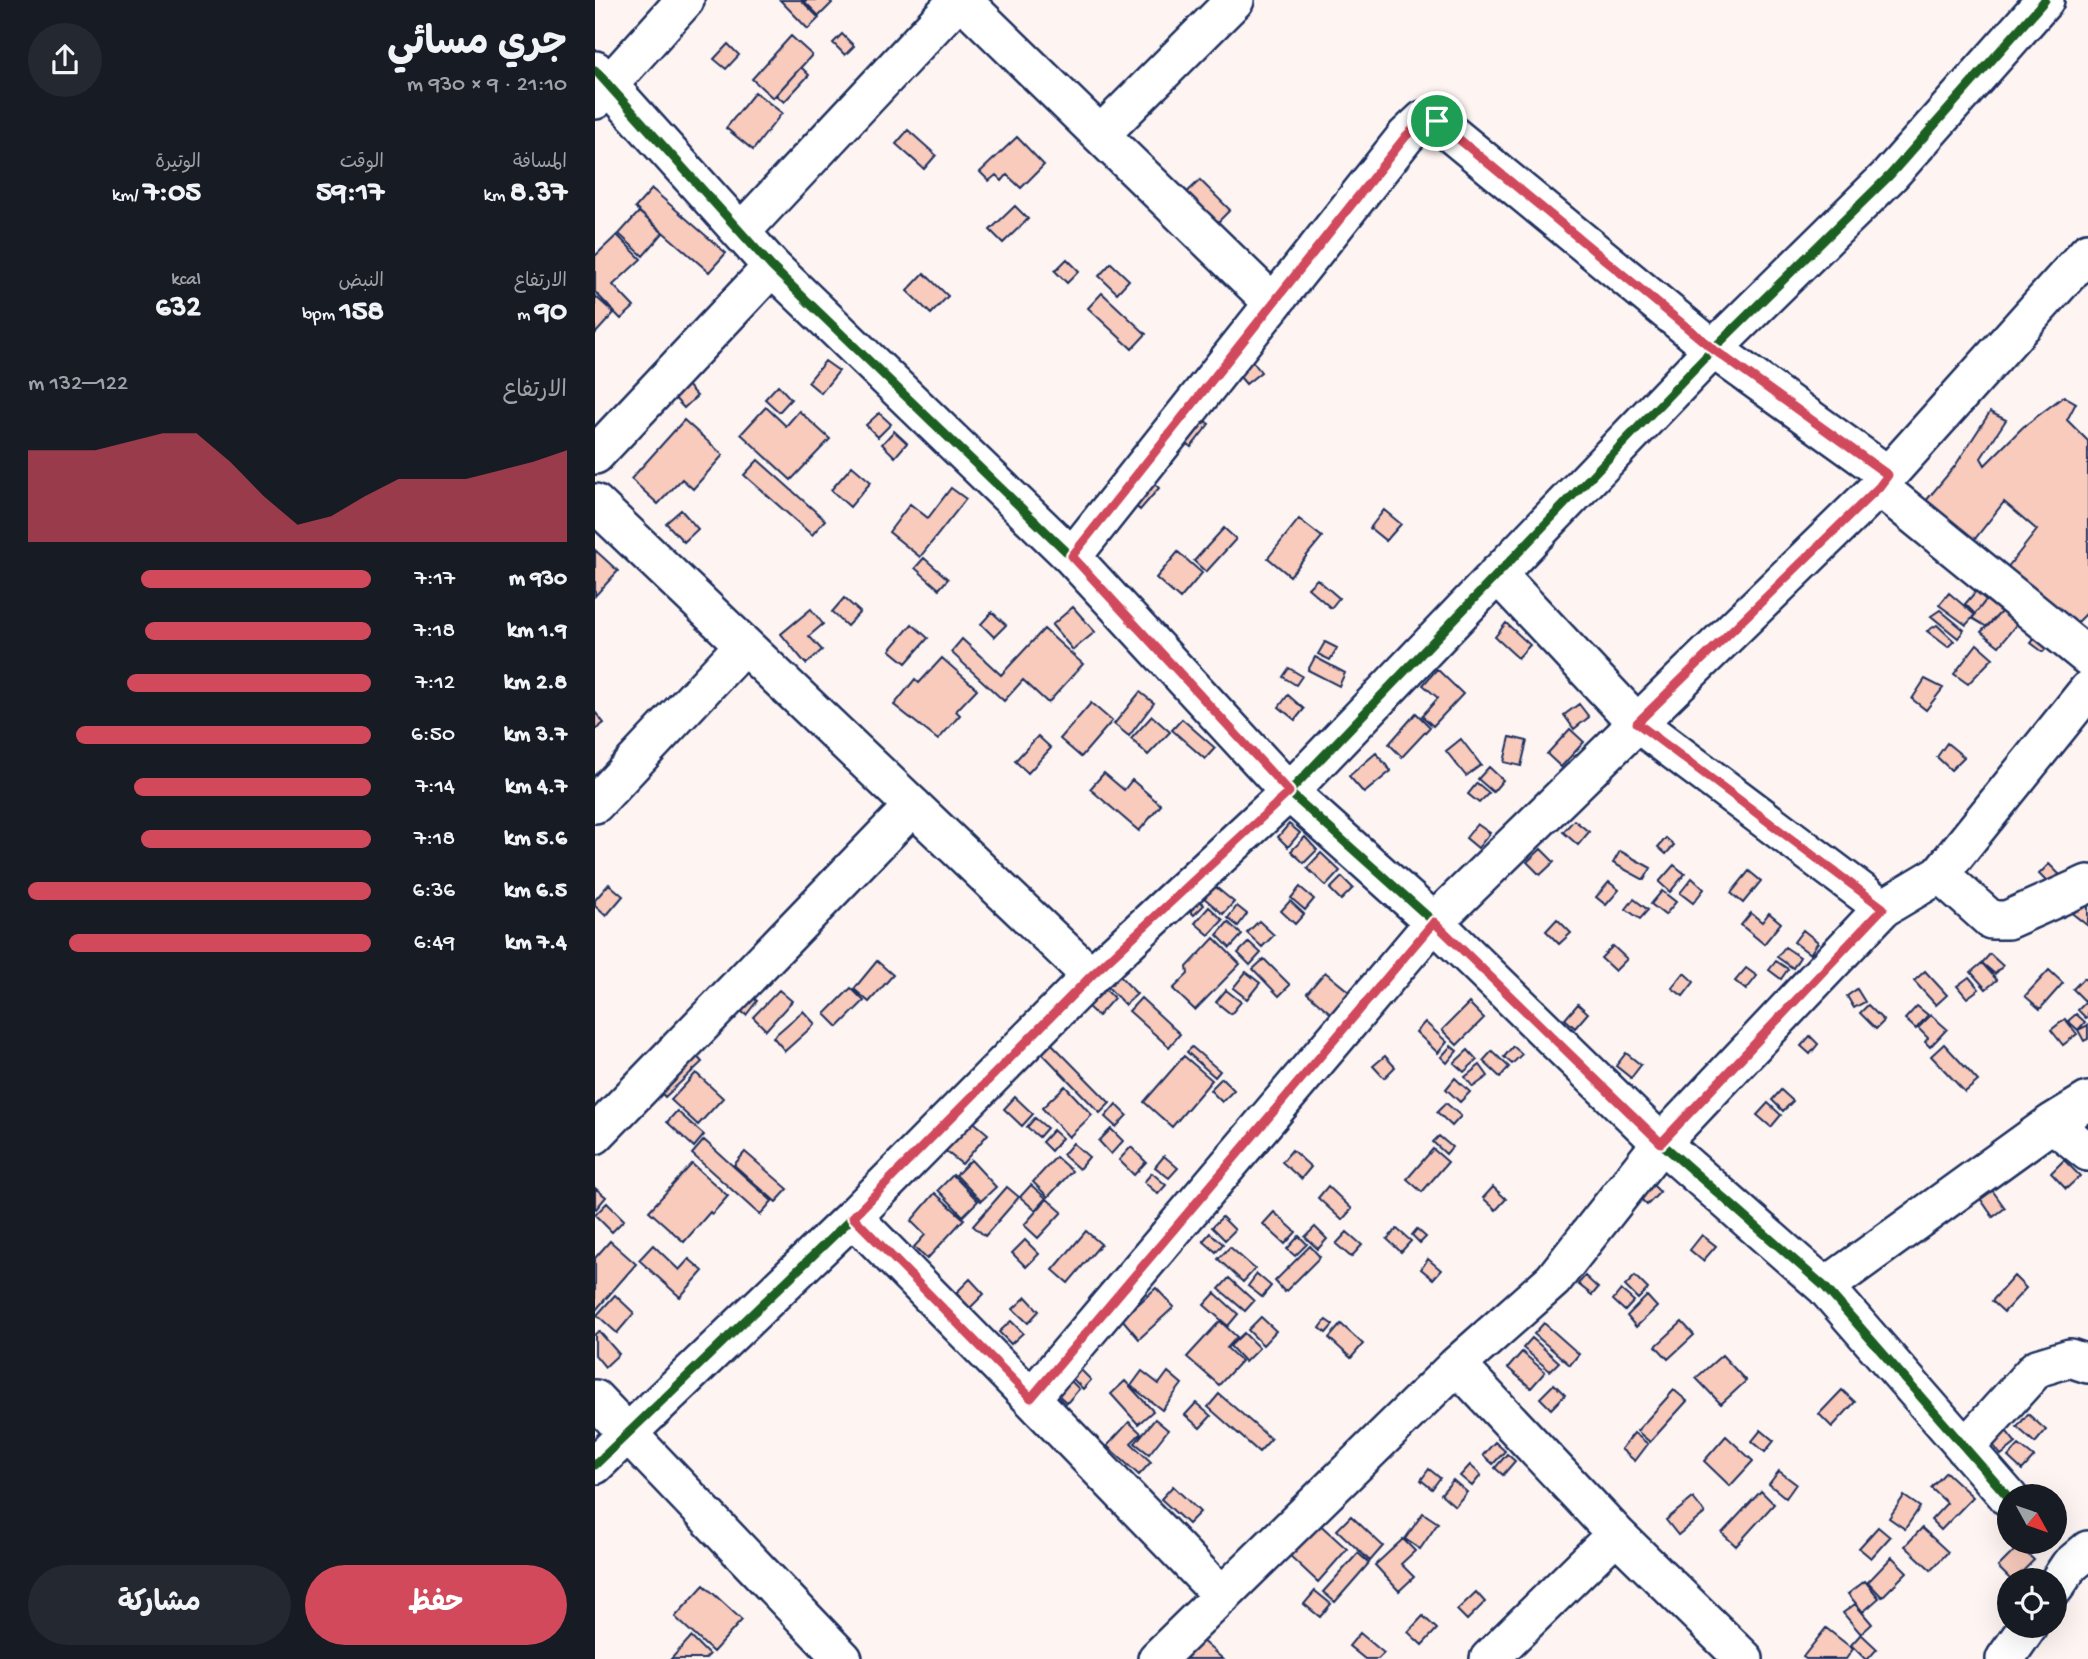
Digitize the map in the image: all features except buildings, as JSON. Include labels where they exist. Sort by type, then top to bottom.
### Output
[{"type":"street","points":[[685,0],[600,85],[772,267],[1072,556],[1289,792],[1434,922],[1661,1143],[1825,1287],[1997,1484]]},
{"type":"street","points":[[741,232],[960,0],[1273,303]]},
{"type":"street","points":[[1101,134],[1235,0]]},
{"type":"street","points":[[595,1465],[853,1217],[1091,976],[1289,792],[1713,349],[1890,175],[2045,0]]},
{"type":"street","points":[[1072,556],[1406,136],[1423,120],[1437,121],[1713,349],[1884,481],[2088,657]]},
{"type":"street","points":[[595,455],[772,267]]},
{"type":"street","points":[[1031,1398],[1434,922],[1884,481],[2083,271]]},
{"type":"street","points":[[595,502],[1091,976]]},
{"type":"street","points":[[1497,574],[1637,723],[1883,908]]},
{"type":"street","points":[[595,804],[744,645]]},
{"type":"street","points":[[1157,1659],[1457,1365],[1553,1280],[1661,1143],[1883,908],[1940,874],[2088,690]]},
{"type":"street","points":[[595,1135],[913,806]]},
{"type":"street","points":[[1940,874],[1990,920],[2007,920],[2088,884]]},
{"type":"street","points":[[1825,1287],[2052,1123],[2088,1101]]},
{"type":"street","points":[[2052,1123],[2088,1152]]},
{"type":"street","points":[[853,1217],[1222,1596]]},
{"type":"street","points":[[1965,1448],[2036,1368],[2070,1358],[2088,1364]]},
{"type":"street","points":[[1457,1365],[1616,1534],[1744,1659]]},
{"type":"street","points":[[595,1399],[628,1432],[826,1653]]},
{"type":"street","points":[[1489,1659],[1616,1534]]},
{"type":"street","points":[[2005,1659],[2020,1638]]},
{"type":"cycle path","points":[[595,1465],[853,1217],[1091,976],[1289,792],[1713,349],[1890,175],[2045,0]]},
{"type":"cycle path","points":[[595,70],[772,267],[1072,557],[1289,792],[1434,922],[1661,1143],[1825,1287],[1997,1484]]},
{"type":"route","points":[[1423,120],[1437,121],[1713,349],[1888,475],[1879,487],[1637,723],[1883,908],[1661,1143],[1434,922],[1031,1398],[853,1217],[1091,976],[1289,792],[1072,556],[1406,136],[1423,120]]}]
